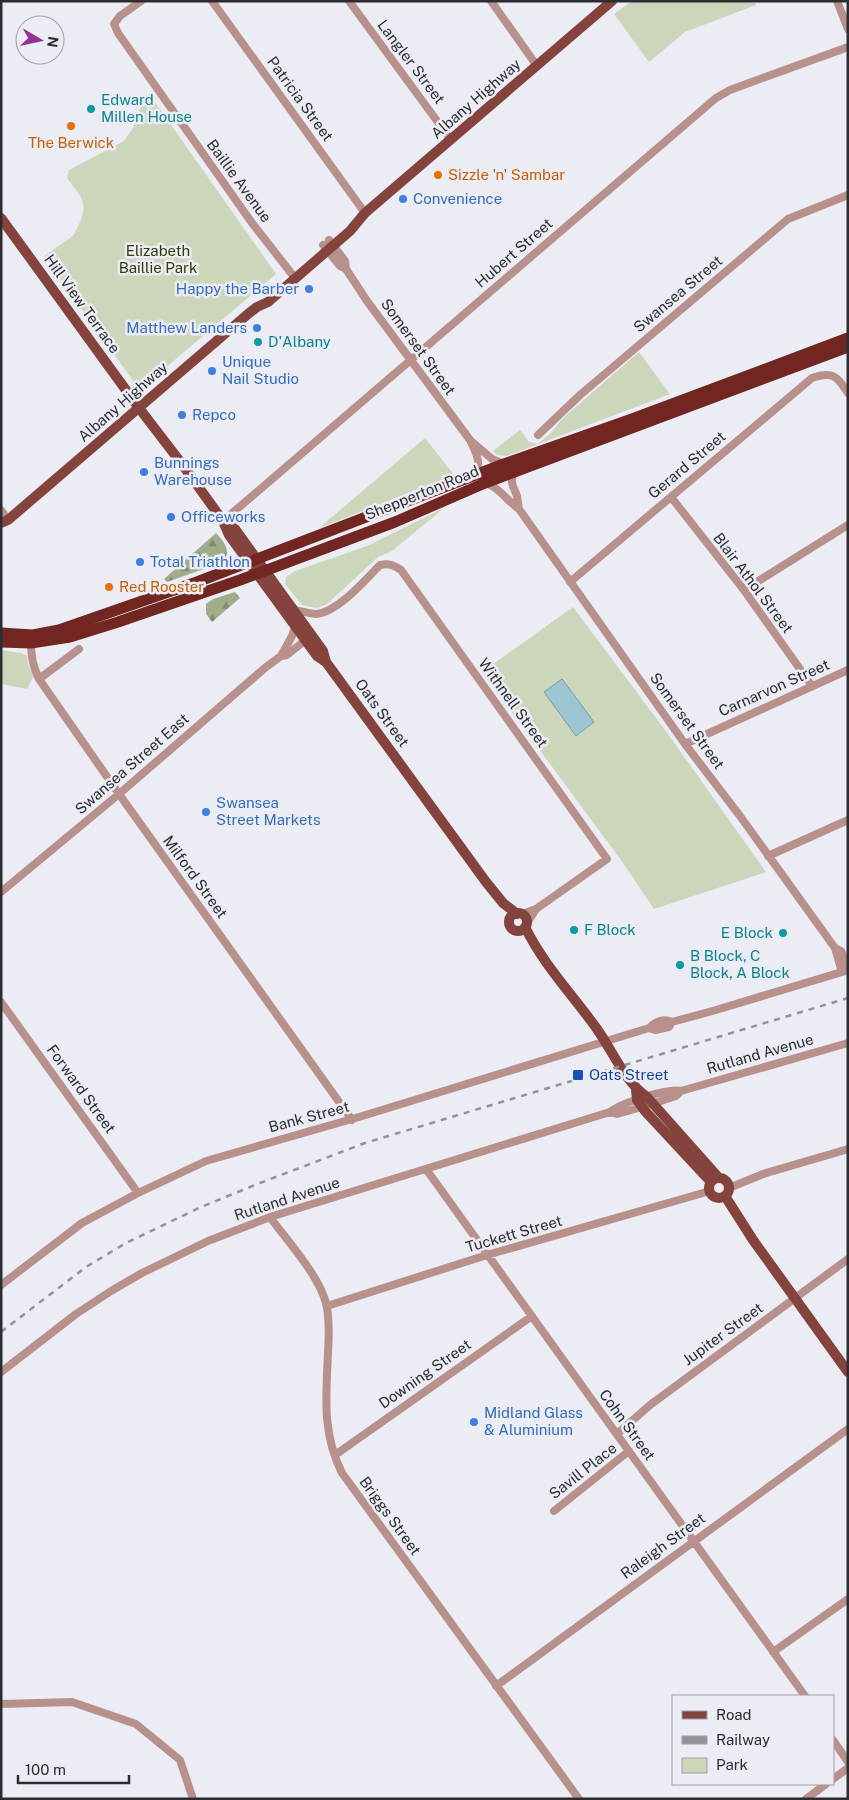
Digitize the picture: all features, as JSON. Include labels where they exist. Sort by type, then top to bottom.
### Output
[{"type":"highway","name":"Shepperton Road","points":[[1,633],[33,635],[59,630],[253,561],[504,464],[632,419],[848,338]]},
{"type":"highway","name":"Shepperton Road","points":[[1,642],[31,643],[53,641],[89,632],[262,572],[395,522],[485,483],[848,347]]},
{"type":"main road","name":"Albany Highway","points":[[1,531],[5,521],[257,307],[268,302],[293,276],[328,245],[350,231],[362,215],[612,1]]},
{"type":"main road","name":"Hill View Terrace","points":[[1,218],[139,408]]},
{"type":"main road","name":"Oats Street","points":[[139,408],[223,520],[229,535],[294,610],[309,637]]},
{"type":"main road","name":"Oats Street","points":[[262,572],[295,627],[309,637],[323,651],[326,662],[486,882],[520,922],[559,982],[607,1043],[644,1102]]},
{"type":"main road","points":[[644,1102],[713,1184],[716,1197],[727,1192]]},
{"type":"main road","points":[[713,1184],[727,1182],[727,1192],[753,1240],[848,1372]]},
{"type":"street","name":"Baillie Avenue","points":[[141,1],[120,16],[114,24],[118,33],[252,223],[293,276]]},
{"type":"street","name":"Patricia Street","points":[[212,1],[362,215]]},
{"type":"street","name":"Langler Street","points":[[349,1],[451,140]]},
{"type":"street","points":[[491,1],[537,66]]},
{"type":"street","points":[[837,1],[848,29]]},
{"type":"street","name":"Hubert Street","points":[[223,520],[716,98],[730,90],[848,47]]},
{"type":"street","name":"Swansea Street","points":[[538,435],[580,395],[788,219],[848,196]]},
{"type":"street","name":"Somerset Street","points":[[328,245],[345,261],[346,269],[410,360],[470,440],[492,459],[504,464]]},
{"type":"street","name":"Gerard Street","points":[[570,582],[812,378],[825,373],[838,378],[848,393]]},
{"type":"street","name":"Somerset Street","points":[[470,440],[479,464],[473,476]]},
{"type":"street","name":"Somerset Street","points":[[514,472],[511,481],[512,488],[517,495],[518,508]]},
{"type":"street","name":"Somerset Street","points":[[485,483],[497,488],[508,501],[518,508],[685,744],[740,816],[835,948],[841,951],[846,969]]},
{"type":"street","name":"Blair Athol Street","points":[[672,497],[744,590],[812,686]]},
{"type":"street","points":[[1,510],[5,521]]},
{"type":"street","points":[[744,590],[848,524]]},
{"type":"street","name":"Withnell Street","points":[[294,610],[318,614],[338,605],[380,565],[394,565],[401,570],[607,859],[520,922]]},
{"type":"street","name":"Swansea Street East","points":[[1,892],[280,656],[295,627]]},
{"type":"street","name":"Swansea Street East","points":[[280,656],[287,655],[309,637]]},
{"type":"street","name":"Milford Street","points":[[31,643],[32,662],[39,679],[352,1120]]},
{"type":"street","points":[[39,679],[79,649]]},
{"type":"street","name":"Carnarvon Street","points":[[685,744],[848,670]]},
{"type":"street","points":[[768,856],[848,820]]},
{"type":"street","name":"Bank Street","points":[[1,1285],[82,1222],[206,1161],[352,1120],[607,1043],[649,1028],[655,1030],[669,1027],[672,1022],[846,969]]},
{"type":"street","name":"Forward Street","points":[[1,1002],[138,1193]]},
{"type":"street","name":"Rutland Avenue","points":[[1,1372],[76,1314],[119,1286],[208,1241],[270,1217],[610,1112],[617,1114],[644,1102],[676,1096],[680,1091],[848,1043]]},
{"type":"street","points":[[727,1192],[763,1174],[848,1149]]},
{"type":"street","name":"Cohn Street","points":[[426,1169],[804,1695]]},
{"type":"street","name":"Tuckett Street","points":[[327,1306],[713,1184]]},
{"type":"street","name":"Briggs Street","points":[[270,1217],[316,1280],[327,1306],[329,1328],[326,1427],[330,1444],[342,1473],[579,1799]]},
{"type":"street","name":"Jupiter Street","points":[[617,1434],[650,1405],[848,1259]]},
{"type":"street","name":"Downing Street","points":[[335,1455],[532,1316]]},
{"type":"street","name":"Raleigh Street","points":[[496,1686],[693,1540],[848,1429]]},
{"type":"street","name":"Savill Place","points":[[554,1511],[629,1451]]},
{"type":"street","points":[[773,1652],[848,1599]]},
{"type":"street","points":[[1,1704],[72,1702],[136,1724],[180,1760],[193,1799]]},
{"type":"street","points":[[834,1735],[848,1753]]},
{"type":"street","points":[[834,1741],[848,1762]]},
{"type":"street","points":[[834,1778],[848,1768]]},
{"type":"street","points":[[806,1799],[825,1785]]},
{"type":"green space","points":[[632,1],[755,1],[756,5],[685,32],[649,62],[614,14]]},
{"type":"green space","name":"Elizabeth Baillie Park","points":[[150,95],[276,274],[144,386],[136,385],[44,256],[73,236],[81,220],[84,208],[81,197],[67,178],[69,170],[124,141],[133,128],[138,112]]},
{"type":"green space","points":[[639,352],[670,394],[507,456],[497,455],[493,451],[520,430],[529,442],[537,444],[549,435],[563,418]]},
{"type":"green space","points":[[425,438],[454,475],[319,528]]},
{"type":"green space","points":[[444,508],[392,551],[378,557],[327,604],[317,608],[302,605],[285,584],[286,577],[295,571],[367,546]]},
{"type":"green space","points":[[216,533],[227,550],[226,558],[223,562],[167,582],[164,579]]},
{"type":"green space","points":[[235,592],[240,598],[212,622],[206,614],[206,604],[213,599]]},
{"type":"green space","points":[[573,607],[668,734],[766,872],[654,909],[621,860],[482,672]]},
{"type":"green space","points":[[1,650],[21,653],[27,656],[28,665],[34,675],[27,689],[1,684]]},
{"type":"water","points":[[562,679],[594,722],[576,736],[544,692]]},
{"type":"railway","points":[[1,1332],[86,1267],[126,1243],[201,1207],[260,1183],[365,1143],[848,998]]},
{"type":"place","name":"Edward Millen House","points":[[91,109]]},
{"type":"place","name":"The Berwick","points":[[71,126]]},
{"type":"place","name":"Sizzle 'n' Sambar","points":[[438,175]]},
{"type":"place","name":"Convenience","points":[[403,199]]},
{"type":"place","name":"Happy the Barber","points":[[309,289]]},
{"type":"place","name":"Matthew Landers","points":[[257,328]]},
{"type":"place","name":"D'Albany","points":[[258,342]]},
{"type":"place","name":"Unique Nail Studio","points":[[212,371]]},
{"type":"place","name":"Repco","points":[[182,415]]},
{"type":"place","name":"Bunnings Warehouse","points":[[144,472]]},
{"type":"place","name":"Officeworks","points":[[171,517]]},
{"type":"place","name":"Total Triathlon","points":[[140,562]]},
{"type":"place","name":"Red Rooster","points":[[109,587]]},
{"type":"place","name":"Swansea Street Markets","points":[[206,812]]},
{"type":"place","name":"F Block","points":[[574,930]]},
{"type":"place","name":"E Block","points":[[783,933]]},
{"type":"place","name":"B Block, C Block, A Block","points":[[680,965]]},
{"type":"place","name":"Oats Street","points":[[578,1075]]},
{"type":"place","name":"Midland Glass & Aluminium","points":[[474,1422]]}]
